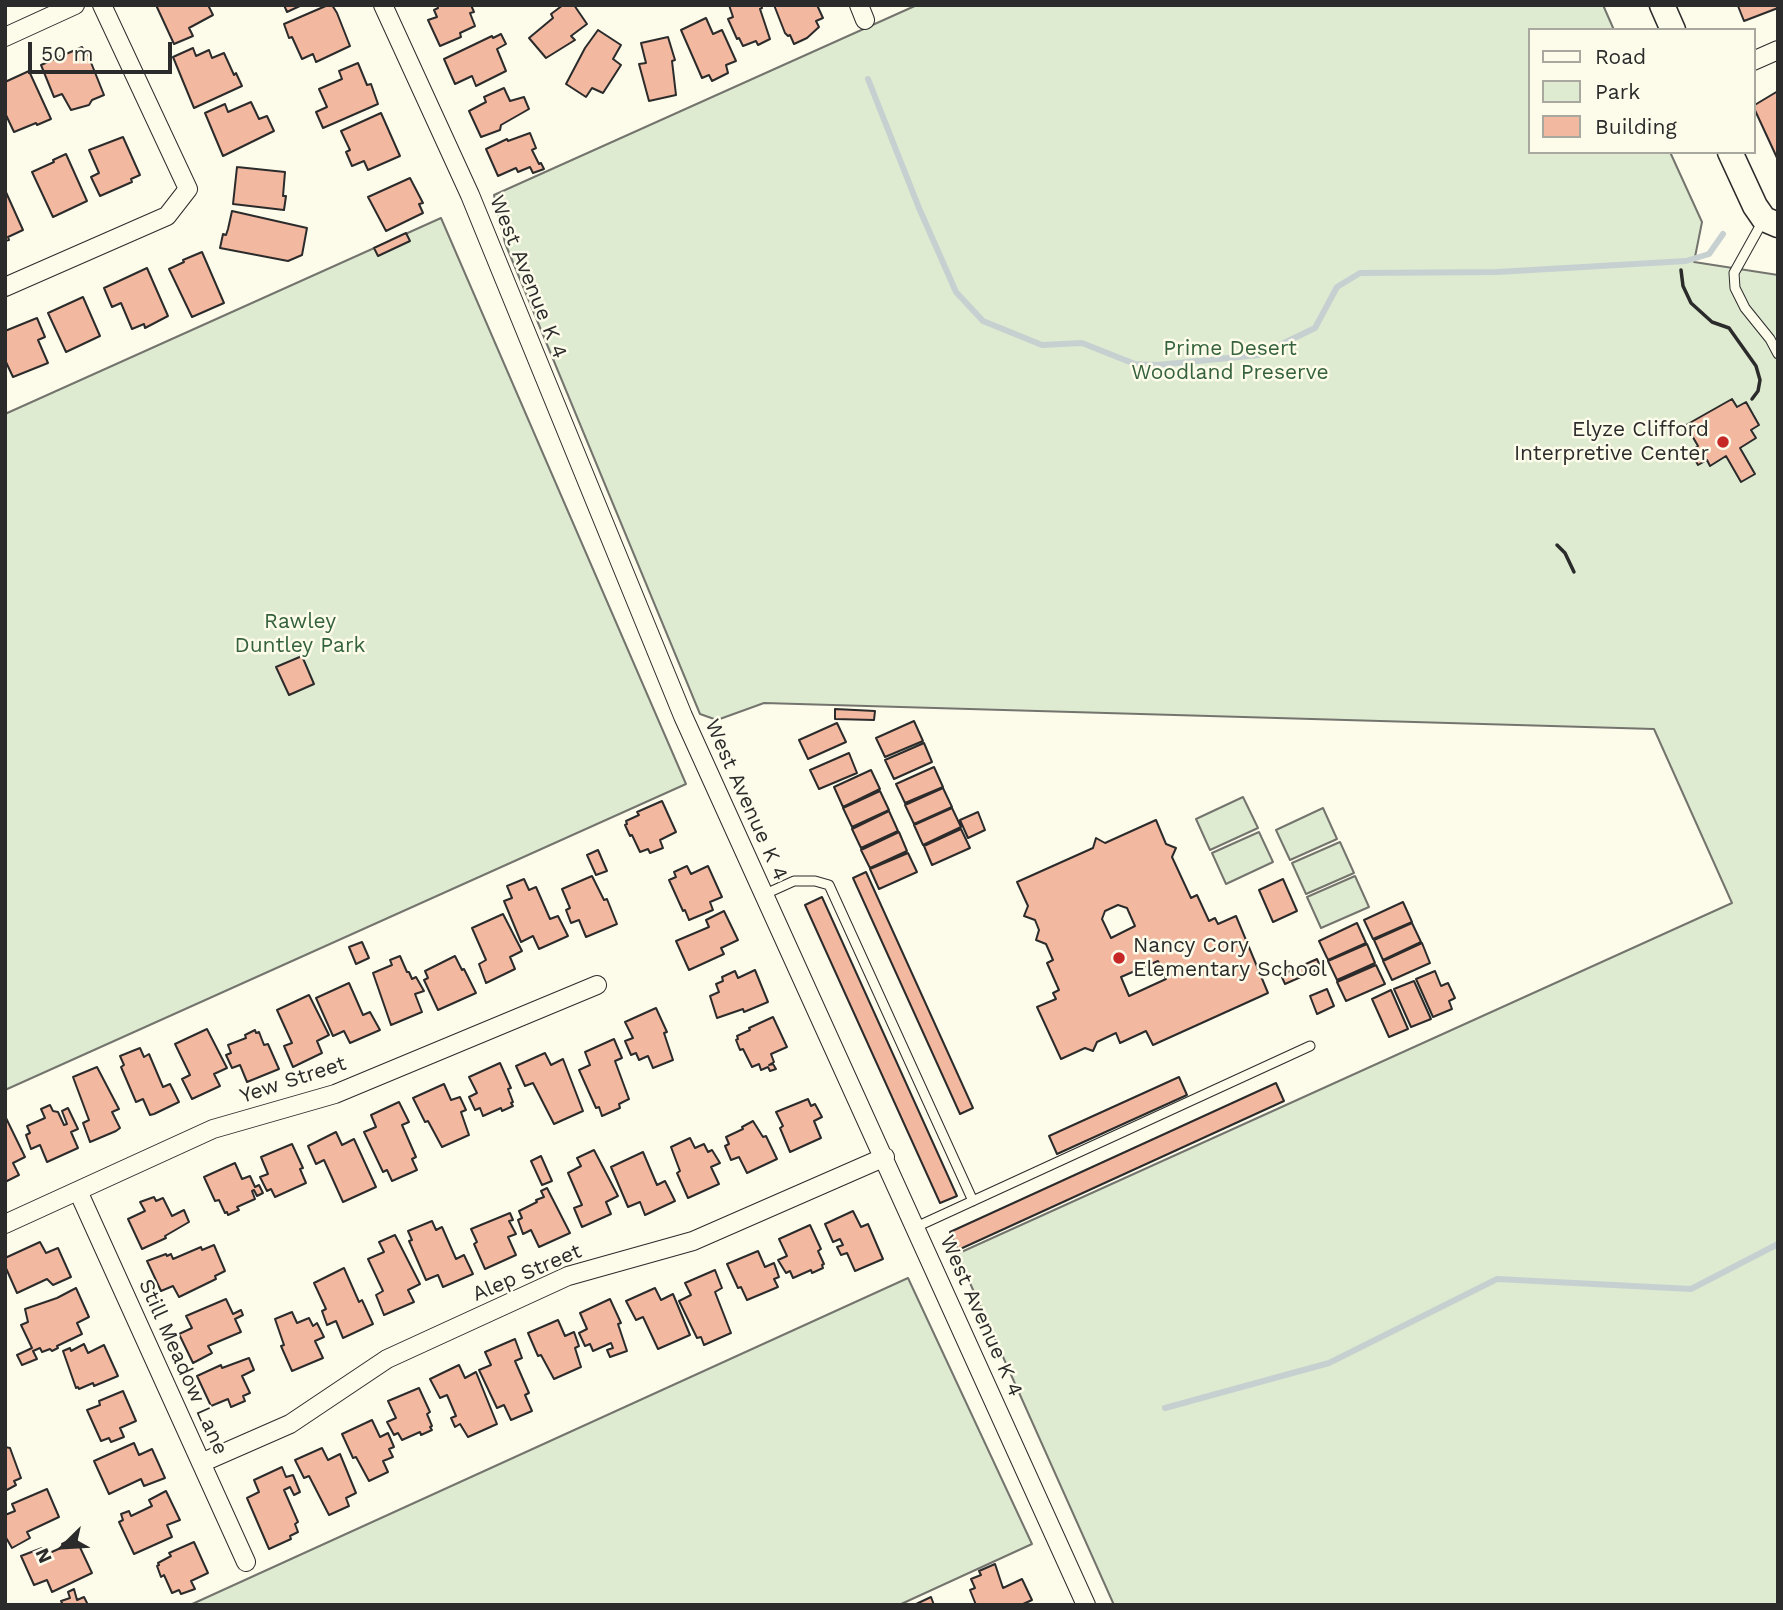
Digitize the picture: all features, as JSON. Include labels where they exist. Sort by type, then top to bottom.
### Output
[{"type":"street","points":[[5,37],[75,5]]},
{"type":"street","points":[[5,287],[167,216],[188,189],[102,5]]},
{"type":"street","name":"West Avenue K 4","points":[[383,5],[470,195],[683,716],[1086,1605]]},
{"type":"street","points":[[1662,5],[1672,28]]},
{"type":"street","points":[[1755,60],[1778,50]]},
{"type":"street","points":[[1731,154],[1755,206],[1771,222]]},
{"type":"street","name":"Yew Street","points":[[5,1224],[213,1129],[335,1094],[597,985]]},
{"type":"street","name":"Alep Street","points":[[201,1463],[289,1424],[387,1359],[568,1276],[693,1241],[885,1157]]},
{"type":"street","name":"Still Meadow Lane","points":[[78,1191],[246,1562]]},
{"type":"lane","points":[[1771,222],[1734,273],[1735,288],[1745,308],[1770,339],[1778,354]]},
{"type":"lane","points":[[763,895],[794,881],[815,881],[829,885],[973,1200]]},
{"type":"lane","points":[[916,1227],[1310,1046]]},
{"type":"green space","name":"Prime Desert Woodland Preserve","points":[[917,5],[1603,5],[1613,28],[1528,28],[1528,154],[1671,154],[1702,222],[1694,262],[1778,275],[1778,1605],[1114,1605],[957,1254],[1732,903],[1654,729],[764,703],[717,720],[700,714],[505,243],[494,195]]},
{"type":"green space","name":"Rawley Duntley Park","points":[[441,218],[686,784],[5,1090],[5,414]]},
{"type":"green space","points":[[1243,797],[1258,828],[1210,850],[1196,819]]},
{"type":"green space","points":[[1323,808],[1337,839],[1290,860],[1276,830]]},
{"type":"green space","points":[[1259,832],[1273,862],[1226,884],[1212,853]]},
{"type":"green space","points":[[1340,842],[1354,873],[1306,894],[1292,863]]},
{"type":"green space","points":[[1355,876],[1369,907],[1321,928],[1307,897]]},
{"type":"green space","points":[[908,1278],[1032,1544],[899,1605],[190,1605]]},
{"type":"building","points":[[156,5],[208,5],[213,15],[189,28],[193,36],[174,44]]},
{"type":"building","points":[[284,5],[302,5],[287,12]]},
{"type":"building","points":[[332,5],[337,13],[350,46],[316,62],[313,54],[302,59],[284,24]]},
{"type":"building","points":[[437,5],[471,5],[474,12],[470,13],[475,26],[460,33],[461,37],[440,46],[428,20],[437,17],[434,10],[438,8]]},
{"type":"building","points":[[563,5],[574,5],[587,24],[571,36],[575,40],[546,58],[529,38],[553,18],[551,14]]},
{"type":"building","points":[[729,5],[761,5],[770,39],[758,45],[756,41],[743,46],[728,19],[733,17]]},
{"type":"building","points":[[774,5],[817,5],[823,18],[816,21],[819,27],[807,38],[794,44],[790,35],[785,33]]},
{"type":"building","points":[[1778,5],[1778,8],[1744,21],[1738,6]]},
{"type":"building","points":[[706,18],[713,34],[722,30],[736,61],[726,65],[728,73],[712,81],[709,75],[702,78],[681,30]]},
{"type":"building","points":[[598,30],[621,45],[613,59],[621,65],[603,93],[592,88],[586,97],[566,84]]},
{"type":"building","points":[[501,34],[506,44],[497,49],[506,71],[476,86],[472,76],[455,84],[444,59]]},
{"type":"building","points":[[668,37],[675,60],[672,61],[676,95],[649,101],[639,64],[646,63],[641,43]]},
{"type":"building","points":[[82,47],[86,50],[104,95],[92,100],[89,105],[71,110],[62,94],[54,97],[41,65]]},
{"type":"building","points":[[193,48],[196,56],[209,50],[212,58],[224,53],[242,86],[194,108],[173,57]]},
{"type":"building","points":[[358,63],[367,85],[371,84],[378,104],[323,128],[316,112],[327,107],[319,89],[342,79],[339,71]]},
{"type":"building","points":[[29,71],[51,119],[14,132],[5,113],[5,82]]},
{"type":"building","points":[[504,88],[510,101],[524,97],[529,109],[501,125],[500,130],[481,137],[469,111],[486,102],[484,97]]},
{"type":"building","points":[[1778,91],[1778,160],[1755,110],[1755,105]]},
{"type":"building","points":[[251,102],[259,119],[267,116],[274,131],[223,156],[205,113],[225,104],[228,112]]},
{"type":"building","points":[[381,113],[400,156],[368,170],[364,161],[352,166],[346,152],[350,150],[341,131]]},
{"type":"building","points":[[530,133],[536,148],[532,150],[544,169],[533,173],[530,167],[518,172],[516,168],[498,176],[486,149],[507,139],[508,141]]},
{"type":"building","points":[[123,137],[140,175],[131,179],[132,182],[100,196],[91,177],[99,173],[89,150]]},
{"type":"building","points":[[66,154],[87,201],[53,217],[32,172]]},
{"type":"building","points":[[237,167],[285,172],[284,210],[233,204]]},
{"type":"building","points":[[410,178],[423,203],[419,204],[423,213],[386,231],[368,197]]},
{"type":"building","points":[[5,190],[23,230],[5,241]]},
{"type":"building","points":[[232,211],[307,228],[302,255],[288,261],[220,248]]},
{"type":"building","points":[[406,233],[410,241],[378,256],[374,248]]},
{"type":"building","points":[[202,252],[224,303],[192,317],[169,269]]},
{"type":"building","points":[[147,268],[168,316],[145,328],[144,324],[132,329],[121,303],[112,307],[104,288]]},
{"type":"building","points":[[83,297],[100,336],[66,352],[48,313]]},
{"type":"building","points":[[37,318],[45,337],[38,340],[48,363],[13,377],[5,360],[5,331]]},
{"type":"building","name":"Elyze Clifford Interpretive Center","points":[[1732,399],[1737,407],[1746,402],[1759,425],[1751,430],[1756,438],[1740,448],[1755,474],[1741,482],[1726,456],[1710,466],[1707,460],[1698,465],[1690,451],[1698,446],[1686,425]]},
{"type":"building","points":[[302,656],[314,684],[289,695],[276,667]]},
{"type":"building","points":[[835,709],[875,711],[874,720],[835,719]]},
{"type":"building","points":[[914,721],[923,741],[885,757],[876,738]]},
{"type":"building","points":[[837,723],[846,742],[808,759],[799,740]]},
{"type":"building","points":[[924,743],[932,762],[894,779],[885,760]]},
{"type":"building","points":[[849,753],[857,773],[819,789],[810,770]]},
{"type":"building","points":[[934,767],[943,787],[905,803],[896,784]]},
{"type":"building","points":[[871,770],[880,789],[843,807],[834,787]]},
{"type":"building","points":[[943,788],[952,807],[914,824],[905,805]]},
{"type":"building","points":[[880,791],[889,810],[852,827],[843,808]]},
{"type":"building","points":[[662,801],[676,832],[660,840],[663,848],[650,853],[648,849],[640,852],[625,825],[626,821],[639,815],[637,812]]},
{"type":"building","points":[[952,808],[961,827],[923,845],[914,825]]},
{"type":"building","points":[[889,811],[898,831],[861,848],[852,829]]},
{"type":"building","points":[[978,812],[985,830],[968,838],[960,820]]},
{"type":"building","points":[[1156,820],[1166,844],[1176,848],[1172,857],[1191,898],[1197,895],[1209,921],[1215,918],[1218,924],[1236,916],[1268,993],[1153,1045],[1146,1031],[1120,1043],[1116,1033],[1097,1042],[1093,1051],[1085,1048],[1061,1059],[1037,1007],[1056,999],[1053,993],[1059,990],[1047,963],[1053,960],[1046,944],[1036,940],[1039,930],[1035,920],[1024,916],[1028,906],[1017,882],[1093,848],[1096,838],[1105,843]],"holes":[[[1118,905],[1127,908],[1135,926],[1111,938],[1102,919],[1105,911]],[[1158,961],[1166,979],[1129,996],[1121,977]]]},
{"type":"building","points":[[961,829],[970,848],[932,865],[924,846]]},
{"type":"building","points":[[899,832],[907,851],[870,868],[861,850]]},
{"type":"building","points":[[598,850],[607,871],[596,875],[587,855]]},
{"type":"building","points":[[908,853],[917,872],[879,889],[870,869]]},
{"type":"building","points":[[687,866],[691,874],[708,866],[722,897],[710,902],[713,910],[689,920],[669,880],[676,877],[674,872]]},
{"type":"building","points":[[866,872],[973,1108],[960,1114],[853,878]]},
{"type":"building","points":[[592,876],[604,900],[607,899],[617,924],[586,937],[579,920],[571,923],[566,910],[570,908],[562,889]]},
{"type":"building","points":[[524,879],[529,890],[536,887],[550,919],[558,916],[568,936],[539,949],[533,936],[521,942],[504,901],[512,898],[507,886]]},
{"type":"building","points":[[1283,879],[1297,911],[1273,922],[1259,890]]},
{"type":"building","points":[[822,897],[957,1196],[940,1203],[805,905]]},
{"type":"building","points":[[1403,902],[1412,922],[1373,939],[1364,920]]},
{"type":"building","points":[[724,911],[738,940],[721,948],[724,954],[689,970],[676,941],[709,927],[706,920]]},
{"type":"building","points":[[503,914],[522,951],[510,957],[515,969],[486,983],[479,964],[486,960],[472,928]]},
{"type":"building","points":[[1357,923],[1366,943],[1328,960],[1319,941]]},
{"type":"building","points":[[1412,923],[1421,942],[1383,960],[1374,940]]},
{"type":"building","points":[[362,942],[369,958],[356,964],[349,947]]},
{"type":"building","points":[[1422,943],[1430,963],[1392,980],[1383,961]]},
{"type":"building","points":[[1367,944],[1375,963],[1337,980],[1328,961]]},
{"type":"building","points":[[400,956],[407,972],[412,979],[416,977],[424,991],[415,994],[422,1012],[391,1025],[373,973],[392,965],[390,960]]},
{"type":"building","points":[[455,956],[476,993],[438,1010],[424,980],[428,978],[425,971]]},
{"type":"building","points":[[1317,959],[1321,968],[1285,984],[1281,975]]},
{"type":"building","points":[[1376,965],[1385,984],[1346,1001],[1337,982]]},
{"type":"building","points":[[755,970],[768,1002],[744,1012],[743,1009],[717,1018],[710,996],[719,992],[716,984],[723,981],[722,977],[735,971],[738,978]]},
{"type":"building","points":[[1435,971],[1441,986],[1448,983],[1455,998],[1449,1001],[1452,1009],[1433,1017],[1416,979]]},
{"type":"building","points":[[1414,981],[1431,1019],[1411,1027],[1394,989]]},
{"type":"building","points":[[349,983],[363,1015],[370,1012],[380,1030],[350,1043],[344,1031],[333,1036],[316,998]]},
{"type":"building","points":[[1327,989],[1334,1006],[1317,1014],[1310,996]]},
{"type":"building","points":[[1391,990],[1408,1029],[1389,1037],[1372,999]]},
{"type":"building","points":[[309,995],[329,1035],[317,1041],[322,1053],[293,1067],[284,1046],[292,1043],[277,1010]]},
{"type":"building","points":[[656,1008],[667,1032],[664,1033],[673,1060],[653,1068],[648,1056],[639,1060],[636,1053],[631,1055],[625,1041],[633,1038],[625,1022]]},
{"type":"building","points":[[773,1017],[787,1047],[771,1054],[774,1062],[769,1065],[773,1064],[776,1069],[770,1071],[768,1067],[761,1070],[759,1064],[752,1067],[736,1040],[737,1036],[750,1030],[749,1028]]},
{"type":"building","points":[[207,1029],[227,1068],[214,1074],[220,1086],[192,1099],[182,1079],[190,1075],[175,1044]]},
{"type":"building","points":[[255,1030],[256,1033],[259,1032],[264,1045],[268,1044],[279,1069],[247,1082],[240,1065],[232,1068],[226,1055],[231,1053],[228,1045],[246,1038],[245,1035]]},
{"type":"building","points":[[614,1039],[622,1058],[615,1061],[629,1099],[619,1104],[620,1108],[602,1116],[579,1070],[590,1065],[585,1052]]},
{"type":"building","points":[[140,1048],[144,1057],[149,1054],[163,1087],[170,1084],[179,1102],[150,1115],[143,1099],[136,1102],[121,1067],[124,1065],[120,1056]]},
{"type":"building","points":[[545,1053],[551,1065],[563,1059],[583,1111],[554,1124],[533,1083],[525,1086],[516,1066]]},
{"type":"building","points":[[500,1063],[511,1088],[508,1089],[513,1106],[483,1116],[480,1108],[475,1110],[469,1097],[477,1093],[469,1077]]},
{"type":"building","points":[[97,1067],[119,1109],[112,1112],[120,1128],[90,1142],[83,1123],[89,1120],[73,1077]]},
{"type":"building","points":[[1179,1077],[1187,1095],[1057,1154],[1049,1136]]},
{"type":"building","points":[[1276,1083],[1284,1101],[958,1250],[950,1232]]},
{"type":"building","points":[[444,1084],[451,1100],[460,1097],[466,1110],[461,1112],[469,1135],[442,1147],[413,1098]]},
{"type":"building","points":[[808,1099],[811,1106],[815,1104],[822,1117],[814,1121],[821,1138],[790,1152],[776,1112]]},
{"type":"building","points":[[399,1102],[409,1122],[402,1125],[416,1157],[412,1159],[417,1170],[392,1181],[387,1170],[383,1172],[364,1132],[376,1127],[371,1115]]},
{"type":"building","points":[[50,1105],[53,1111],[58,1112],[64,1125],[67,1124],[62,1111],[68,1108],[78,1129],[71,1132],[78,1148],[47,1162],[40,1145],[31,1149],[26,1135],[30,1133],[27,1126],[45,1118],[41,1109]]},
{"type":"building","points":[[6,1118],[25,1157],[13,1163],[19,1175],[5,1182]]},
{"type":"building","points":[[753,1121],[763,1137],[766,1136],[777,1159],[747,1173],[739,1157],[731,1160],[725,1146],[729,1144],[726,1137]]},
{"type":"building","points":[[336,1132],[342,1145],[354,1139],[376,1187],[343,1202],[324,1160],[316,1164],[308,1146]]},
{"type":"building","points":[[690,1138],[695,1148],[704,1144],[708,1152],[712,1150],[720,1163],[711,1167],[719,1184],[688,1198],[677,1173],[680,1171],[671,1147]]},
{"type":"building","points":[[292,1144],[303,1168],[300,1169],[306,1183],[275,1197],[271,1189],[267,1191],[260,1177],[268,1174],[261,1157]]},
{"type":"building","points":[[594,1150],[618,1196],[606,1202],[611,1214],[582,1227],[574,1208],[582,1205],[568,1173],[581,1166],[577,1158]]},
{"type":"building","points":[[643,1152],[657,1185],[665,1181],[675,1201],[645,1215],[640,1202],[628,1207],[611,1167]]},
{"type":"building","points":[[541,1156],[552,1181],[542,1185],[531,1161]]},
{"type":"building","points":[[235,1163],[242,1179],[250,1176],[255,1187],[259,1185],[263,1193],[257,1196],[254,1190],[252,1191],[255,1199],[237,1207],[239,1210],[228,1215],[219,1200],[215,1201],[204,1177]]},
{"type":"building","points":[[547,1188],[570,1233],[539,1247],[531,1230],[523,1234],[518,1220],[522,1218],[519,1211],[544,1197],[541,1191]]},
{"type":"building","points":[[154,1197],[156,1201],[163,1198],[172,1216],[184,1210],[189,1222],[165,1236],[166,1238],[142,1249],[128,1219],[145,1211],[140,1202]]},
{"type":"building","points":[[853,1211],[861,1227],[868,1224],[883,1259],[855,1271],[847,1253],[841,1255],[837,1247],[843,1245],[840,1239],[833,1242],[825,1224]]},
{"type":"building","points":[[510,1213],[513,1220],[509,1221],[516,1234],[508,1237],[516,1255],[485,1269],[474,1244],[477,1242],[471,1229]]},
{"type":"building","points":[[432,1221],[436,1230],[442,1227],[456,1259],[464,1255],[473,1274],[443,1287],[438,1275],[426,1280],[409,1241],[412,1240],[408,1231]]},
{"type":"building","points":[[810,1225],[821,1249],[818,1251],[823,1268],[793,1278],[790,1271],[786,1273],[778,1260],[787,1256],[779,1239]]},
{"type":"building","points":[[395,1235],[420,1284],[408,1290],[414,1302],[384,1315],[376,1295],[383,1291],[368,1259],[384,1252],[379,1242]]},
{"type":"building","points":[[40,1242],[46,1253],[58,1248],[71,1277],[53,1285],[47,1279],[17,1293],[5,1266],[5,1258]]},
{"type":"building","points":[[214,1245],[225,1271],[215,1276],[216,1279],[179,1297],[173,1286],[161,1291],[147,1261],[166,1254],[171,1254],[173,1259],[201,1247],[202,1250]]},
{"type":"building","points":[[758,1251],[765,1267],[774,1263],[779,1277],[774,1279],[778,1287],[747,1300],[727,1264]]},
{"type":"building","points":[[344,1268],[359,1302],[362,1300],[373,1324],[343,1338],[336,1321],[327,1325],[322,1311],[326,1309],[314,1283]]},
{"type":"building","points":[[715,1270],[722,1288],[715,1292],[731,1333],[704,1345],[701,1337],[697,1338],[679,1301],[691,1295],[685,1283]]},
{"type":"building","points":[[76,1288],[89,1317],[77,1323],[82,1334],[52,1351],[50,1349],[42,1352],[40,1348],[33,1351],[37,1359],[22,1365],[17,1355],[32,1348],[21,1325],[28,1322],[25,1309]]},
{"type":"building","points":[[655,1288],[661,1300],[673,1294],[690,1335],[658,1349],[643,1317],[636,1320],[626,1301]]},
{"type":"building","points":[[226,1299],[233,1314],[241,1310],[243,1315],[235,1319],[241,1332],[208,1346],[212,1353],[193,1363],[179,1334],[192,1328],[186,1316]]},
{"type":"building","points":[[610,1299],[621,1323],[618,1324],[627,1351],[610,1357],[607,1350],[613,1348],[611,1343],[593,1351],[590,1344],[585,1346],[579,1333],[587,1329],[580,1313]]},
{"type":"building","points":[[292,1312],[297,1323],[309,1318],[313,1326],[317,1323],[324,1337],[315,1341],[323,1358],[292,1371],[281,1346],[284,1345],[275,1319]]},
{"type":"building","points":[[558,1320],[565,1336],[574,1332],[579,1346],[575,1348],[581,1367],[554,1379],[541,1355],[538,1356],[528,1333]]},
{"type":"building","points":[[515,1339],[522,1358],[515,1361],[529,1393],[525,1395],[532,1411],[511,1420],[504,1405],[497,1408],[479,1370],[491,1365],[485,1352]]},
{"type":"building","points":[[84,1344],[88,1353],[104,1345],[118,1376],[94,1386],[93,1383],[76,1388],[63,1351],[70,1348],[71,1351]]},
{"type":"building","points":[[249,1358],[254,1370],[242,1376],[250,1393],[243,1396],[245,1401],[231,1407],[228,1399],[211,1406],[197,1376],[221,1365],[222,1368]]},
{"type":"building","points":[[459,1365],[465,1378],[476,1372],[497,1424],[468,1437],[460,1424],[455,1427],[451,1418],[456,1416],[447,1395],[440,1398],[430,1379]]},
{"type":"building","points":[[419,1388],[430,1412],[427,1414],[432,1430],[402,1440],[398,1433],[394,1435],[387,1422],[396,1418],[388,1401]]},
{"type":"building","points":[[123,1391],[136,1421],[120,1428],[124,1437],[111,1442],[109,1438],[101,1441],[87,1410],[100,1405],[99,1401]]},
{"type":"building","points":[[372,1420],[380,1437],[388,1433],[394,1447],[389,1449],[393,1457],[383,1461],[388,1472],[369,1481],[356,1457],[353,1458],[342,1434]]},
{"type":"building","points":[[134,1443],[139,1455],[152,1449],[165,1478],[144,1486],[141,1479],[109,1494],[94,1461]]},
{"type":"building","points":[[5,1447],[10,1448],[21,1478],[14,1481],[16,1485],[5,1491]]},
{"type":"building","points":[[322,1448],[328,1460],[340,1454],[356,1493],[346,1498],[349,1506],[329,1515],[309,1476],[304,1478],[295,1460]]},
{"type":"building","points":[[282,1467],[286,1477],[293,1475],[300,1492],[294,1495],[290,1487],[284,1490],[298,1522],[295,1524],[298,1532],[290,1536],[291,1539],[269,1549],[247,1498],[259,1492],[254,1480]]},
{"type":"building","points":[[47,1489],[59,1517],[27,1532],[30,1538],[12,1548],[5,1536],[5,1515],[15,1511],[12,1504]]},
{"type":"building","points":[[166,1491],[180,1520],[167,1525],[172,1537],[134,1554],[119,1522],[123,1520],[121,1514],[129,1511],[131,1516],[152,1506],[149,1500]]},
{"type":"building","points":[[68,1541],[70,1544],[77,1541],[92,1573],[52,1592],[47,1580],[34,1585],[21,1556],[42,1548],[45,1555],[63,1547],[62,1544]]},
{"type":"building","points":[[194,1542],[208,1573],[191,1581],[195,1589],[181,1594],[179,1590],[172,1593],[164,1575],[161,1577],[158,1563],[171,1556],[169,1553]]},
{"type":"building","points":[[995,1564],[1003,1588],[1022,1579],[1032,1600],[1021,1605],[976,1605],[970,1590],[975,1588],[971,1579],[981,1575],[979,1571]]},
{"type":"building","points":[[74,1589],[77,1600],[84,1597],[88,1605],[63,1605],[61,1601],[70,1598],[68,1592]]},
{"type":"building","points":[[931,1597],[934,1605],[914,1605]]},
{"type":"waterway","points":[[868,79],[919,208],[956,292],[983,321],[1042,345],[1082,343],[1135,364],[1157,365],[1259,355],[1315,328],[1337,287],[1360,273],[1497,272],[1686,261],[1709,254],[1723,234]]},
{"type":"waterway","points":[[1165,1408],[1329,1363],[1497,1279],[1691,1289],[1778,1244]]},
{"type":"wall","points":[[1681,270],[1683,286],[1691,303],[1712,322],[1729,328],[1756,366],[1760,380],[1758,391],[1752,399]]},
{"type":"wall","points":[[1557,545],[1565,553],[1574,572]]},
{"type":"place","name":"Elyze Clifford Interpretive Center","points":[[1723,442]]},
{"type":"place","name":"Nancy Cory Elementary School","points":[[1119,958]]}]
